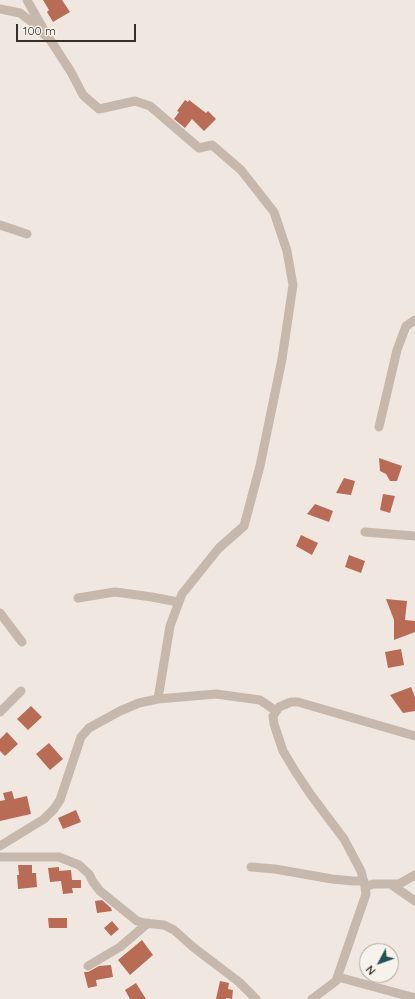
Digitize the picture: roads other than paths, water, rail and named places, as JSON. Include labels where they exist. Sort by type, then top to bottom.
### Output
[{"type":"street","points":[[27,0],[71,72],[83,95],[99,109],[135,101],[150,106],[199,148],[212,145],[241,170],[274,212],[287,251],[293,285],[282,359],[260,466],[244,526],[219,548],[182,594],[178,602],[170,626],[158,699]]},
{"type":"street","points":[[0,9],[20,13],[32,22],[51,41]]},
{"type":"street","points":[[0,225],[28,234]]},
{"type":"street","points":[[379,427],[397,350],[406,326],[415,320]]},
{"type":"street","points":[[365,532],[415,536]]},
{"type":"street","points":[[78,598],[115,592],[178,602]]},
{"type":"street","points":[[0,613],[22,642]]},
{"type":"street","points":[[0,712],[22,691]]},
{"type":"street","points":[[0,846],[44,819],[54,809],[60,800],[81,738],[89,728],[126,708],[139,703],[158,699],[216,694],[260,700],[276,711]]},
{"type":"street","points":[[312,999],[332,985],[338,977],[366,894],[365,884],[361,872],[344,839],[299,777],[283,751],[274,724],[274,716],[280,707],[291,702],[298,702],[415,736]]},
{"type":"street","points":[[0,857],[59,857],[79,865],[89,874],[100,891],[138,921],[141,923],[164,925],[174,930],[193,947],[239,982],[256,999]]},
{"type":"street","points":[[251,867],[275,868],[365,884],[399,884],[415,875]]},
{"type":"street","points":[[392,885],[415,901]]},
{"type":"street","points":[[88,966],[120,947],[148,924]]},
{"type":"street","points":[[338,977],[415,998]]}]
